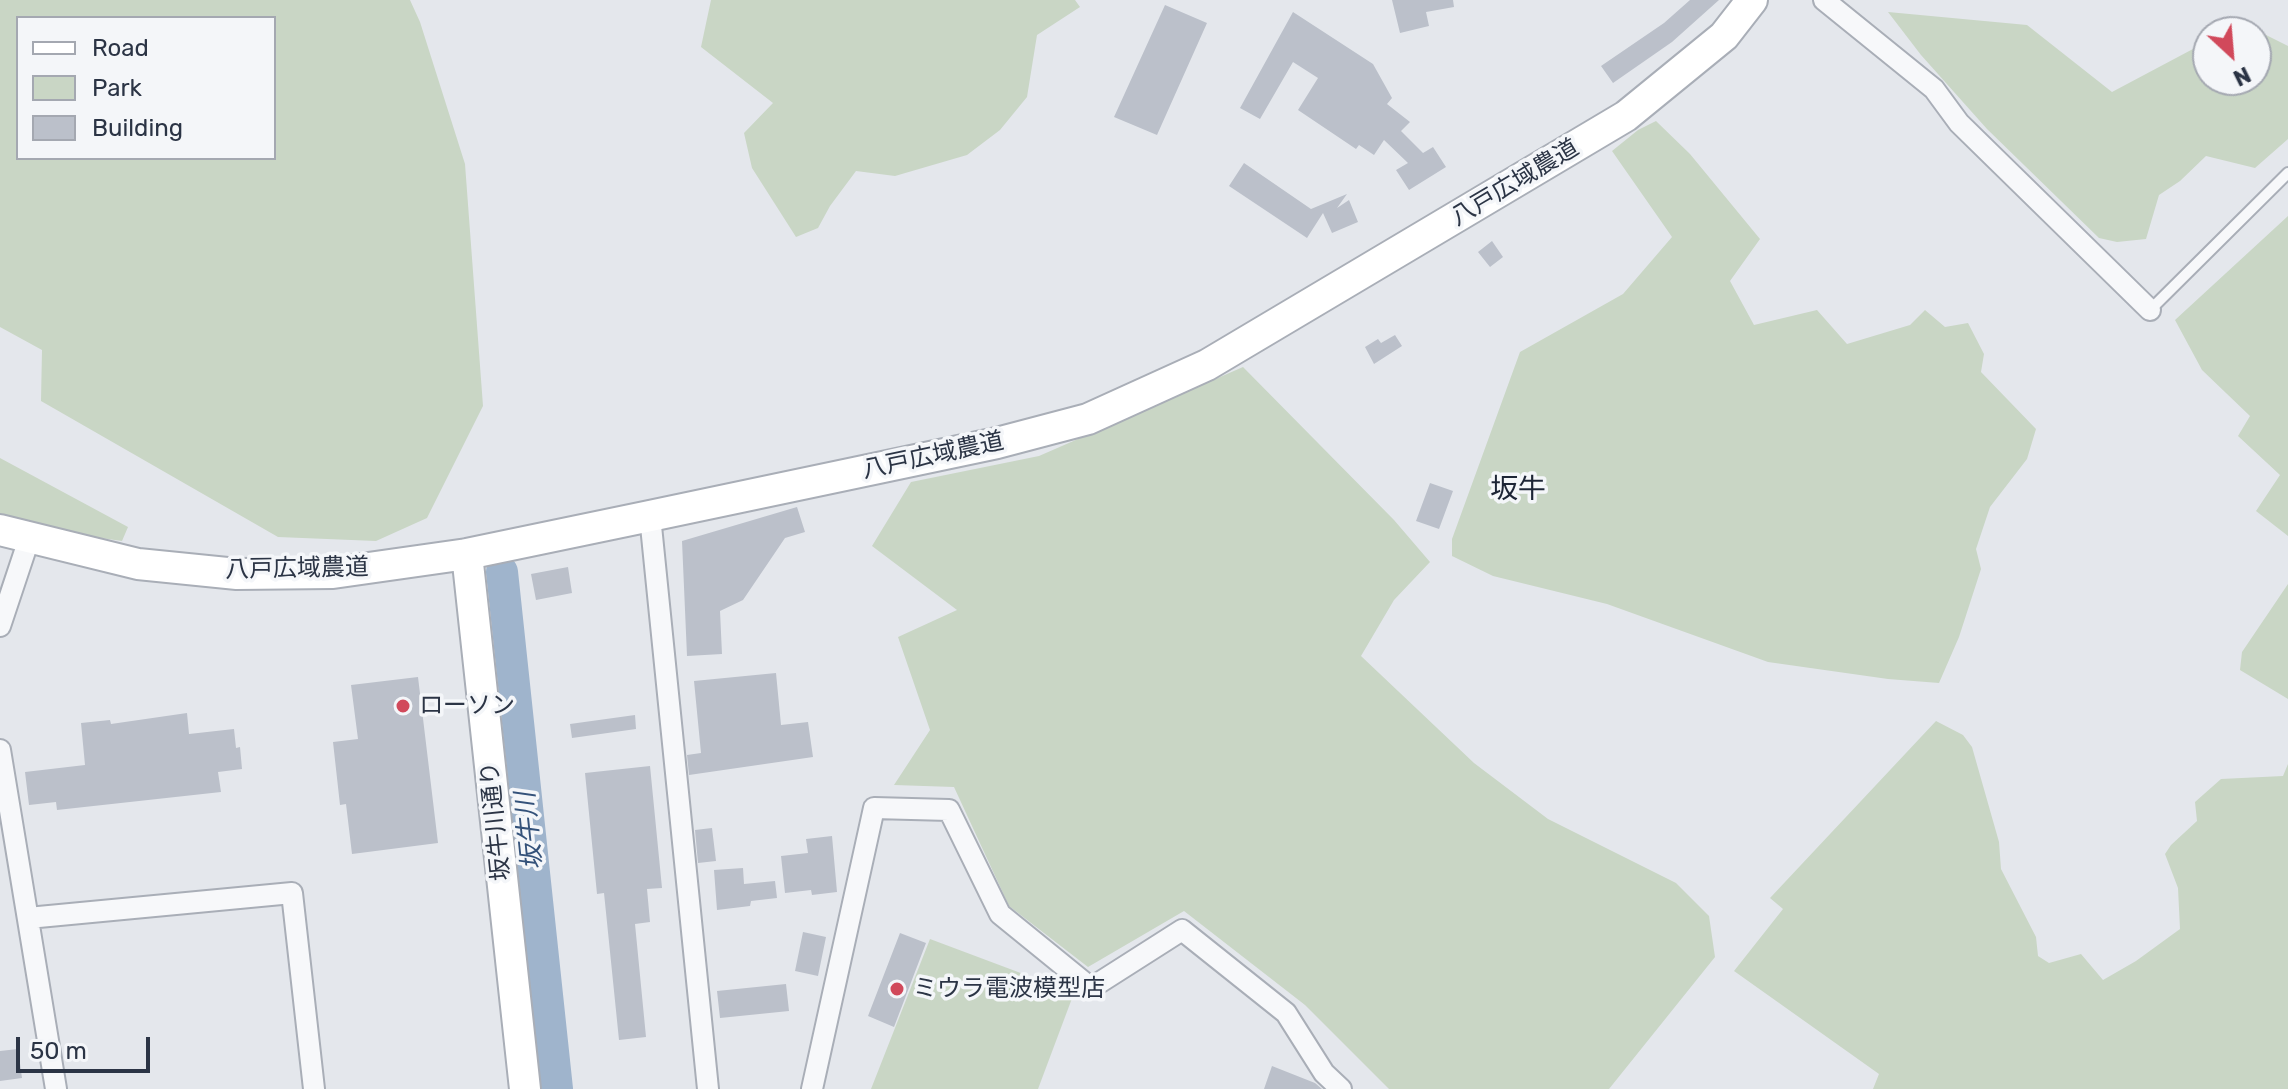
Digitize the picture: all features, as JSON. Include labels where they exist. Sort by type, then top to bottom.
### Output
[{"type":"street","name":"八戸広域農道","points":[[0,530],[138,564],[237,574],[333,573],[467,554],[997,443],[1088,419],[1207,365],[1626,116],[1724,36],[1752,0]]},
{"type":"street","points":[[1824,0],[1934,89],[1959,123],[2150,310]]},
{"type":"street","points":[[650,516],[708,1089]]},
{"type":"street","points":[[1,618],[29,539]]},
{"type":"street","name":"坂牛川通り","points":[[467,554],[525,1089]]},
{"type":"street","points":[[0,750],[56,1089]]},
{"type":"street","points":[[812,1089],[874,808],[949,810],[1000,914],[1091,988],[1182,930],[1286,1013],[1324,1073],[1341,1089]]},
{"type":"street","points":[[28,918],[292,893],[314,1089]]},
{"type":"lane","points":[[2150,310],[2288,173]]},
{"type":"green space","points":[[0,0],[410,0],[420,22],[465,164],[483,406],[427,518],[376,541],[278,537],[41,401],[42,350],[0,327]]},
{"type":"green space","points":[[711,0],[1075,0],[1080,7],[1037,35],[1027,97],[1000,130],[967,155],[895,176],[856,171],[818,228],[796,237],[752,168],[744,133],[773,103],[701,47]]},
{"type":"green space","points":[[1888,12],[2027,25],[2112,92],[2192,50],[2192,96],[2272,96],[2272,38],[2288,46],[2288,139],[2255,168],[2206,156],[2180,181],[2159,195],[2146,239],[2117,242],[2099,238],[1987,129],[1921,55]]},
{"type":"green space","points":[[1656,121],[1690,154],[1760,239],[1730,281],[1754,325],[1817,310],[1847,344],[1910,325],[1925,310],[1945,327],[1968,323],[1984,354],[1981,372],[2036,429],[2027,459],[1990,507],[1976,549],[1981,569],[1959,637],[1939,683],[1768,662],[1607,604],[1493,576],[1452,556],[1452,539],[1520,352],[1623,294],[1672,237],[1612,151],[1638,130]]},
{"type":"green space","points":[[2288,216],[2288,536],[2256,511],[2280,475],[2238,436],[2250,416],[2202,370],[2175,320]]},
{"type":"green space","points":[[1243,367],[1394,520],[1430,562],[1394,600],[1361,656],[1474,763],[1548,819],[1676,883],[1709,916],[1715,957],[1609,1089],[1389,1089],[1305,1005],[1184,911],[1088,967],[1009,906],[954,787],[894,785],[930,730],[898,637],[957,610],[872,546],[911,482],[1039,456]]},
{"type":"green space","points":[[0,458],[128,527],[122,541],[37,529],[0,537]]},
{"type":"green space","points":[[2288,584],[2288,699],[2240,670],[2242,652]]},
{"type":"green space","points":[[1936,721],[1963,735],[1972,747],[1999,842],[2001,869],[2036,937],[2038,956],[2049,963],[2081,954],[2103,980],[2180,929],[2178,888],[2165,854],[2197,821],[2195,802],[2221,779],[2283,776],[2288,764],[2288,1089],[1873,1089],[1879,1074],[1734,971],[1783,909],[1770,898]]},
{"type":"green space","points":[[930,939],[1074,993],[1038,1089],[871,1089]]},
{"type":"building","points":[[1392,0],[1453,0],[1454,7],[1426,12],[1429,26],[1400,33]]},
{"type":"building","points":[[1690,0],[1719,0],[1672,42],[1613,83],[1601,66],[1664,23]]},
{"type":"building","points":[[1165,5],[1207,23],[1157,135],[1114,117]]},
{"type":"building","points":[[1293,12],[1373,64],[1392,98],[1387,104],[1410,122],[1401,131],[1423,153],[1433,147],[1446,167],[1409,190],[1396,170],[1408,163],[1384,140],[1374,155],[1359,145],[1356,149],[1298,110],[1318,78],[1293,62],[1260,119],[1240,108]]},
{"type":"building","points":[[1244,163],[1311,209],[1347,194],[1337,208],[1349,200],[1358,222],[1332,233],[1323,213],[1307,238],[1229,186]]},
{"type":"building","points":[[1492,241],[1503,257],[1490,267],[1478,252]]},
{"type":"building","points":[[1395,335],[1402,346],[1374,364],[1365,347],[1378,339],[1381,343]]},
{"type":"building","points":[[1430,483],[1453,491],[1439,529],[1416,521]]},
{"type":"building","points":[[797,507],[805,532],[785,538],[743,600],[720,611],[722,654],[687,656],[682,541]]},
{"type":"building","points":[[568,567],[572,593],[536,600],[531,574]]},
{"type":"building","points":[[776,673],[781,725],[808,722],[813,757],[689,775],[687,755],[701,753],[694,681]]},
{"type":"building","points":[[418,677],[438,843],[352,854],[346,804],[340,805],[333,742],[358,739],[351,685]]},
{"type":"building","points":[[187,713],[189,734],[234,729],[242,769],[218,772],[221,792],[57,810],[56,802],[29,805],[25,772],[85,765],[81,723],[110,720],[111,724]]},
{"type":"building","points":[[635,715],[636,729],[572,738],[570,724]]},
{"type":"building","points":[[650,766],[662,888],[647,889],[650,922],[635,924],[646,1037],[619,1040],[604,893],[597,894],[585,773]]},
{"type":"building","points":[[712,828],[716,861],[698,863],[695,830]]},
{"type":"building","points":[[832,836],[837,892],[812,895],[811,890],[785,893],[781,856],[808,853],[806,839]]},
{"type":"building","points":[[743,868],[744,884],[775,881],[777,898],[751,901],[750,906],[717,910],[714,870]]},
{"type":"building","points":[[803,932],[826,937],[818,976],[795,971]]},
{"type":"building","points":[[900,933],[926,943],[894,1027],[868,1016]]},
{"type":"building","points":[[786,984],[789,1011],[720,1018],[717,991]]},
{"type":"building","points":[[18,1049],[22,1078],[0,1081],[0,1051]]},
{"type":"building","points":[[1272,1066],[1315,1083],[1322,1089],[1264,1089]]},
{"type":"waterway","name":"坂牛川","points":[[502,572],[557,1089]]},
{"type":"place","name":"ローソン","points":[[403,706]]},
{"type":"place","name":"ミウラ電波模型店","points":[[897,989]]},
{"type":"district","name":"坂牛","points":[[1518,490]]}]
